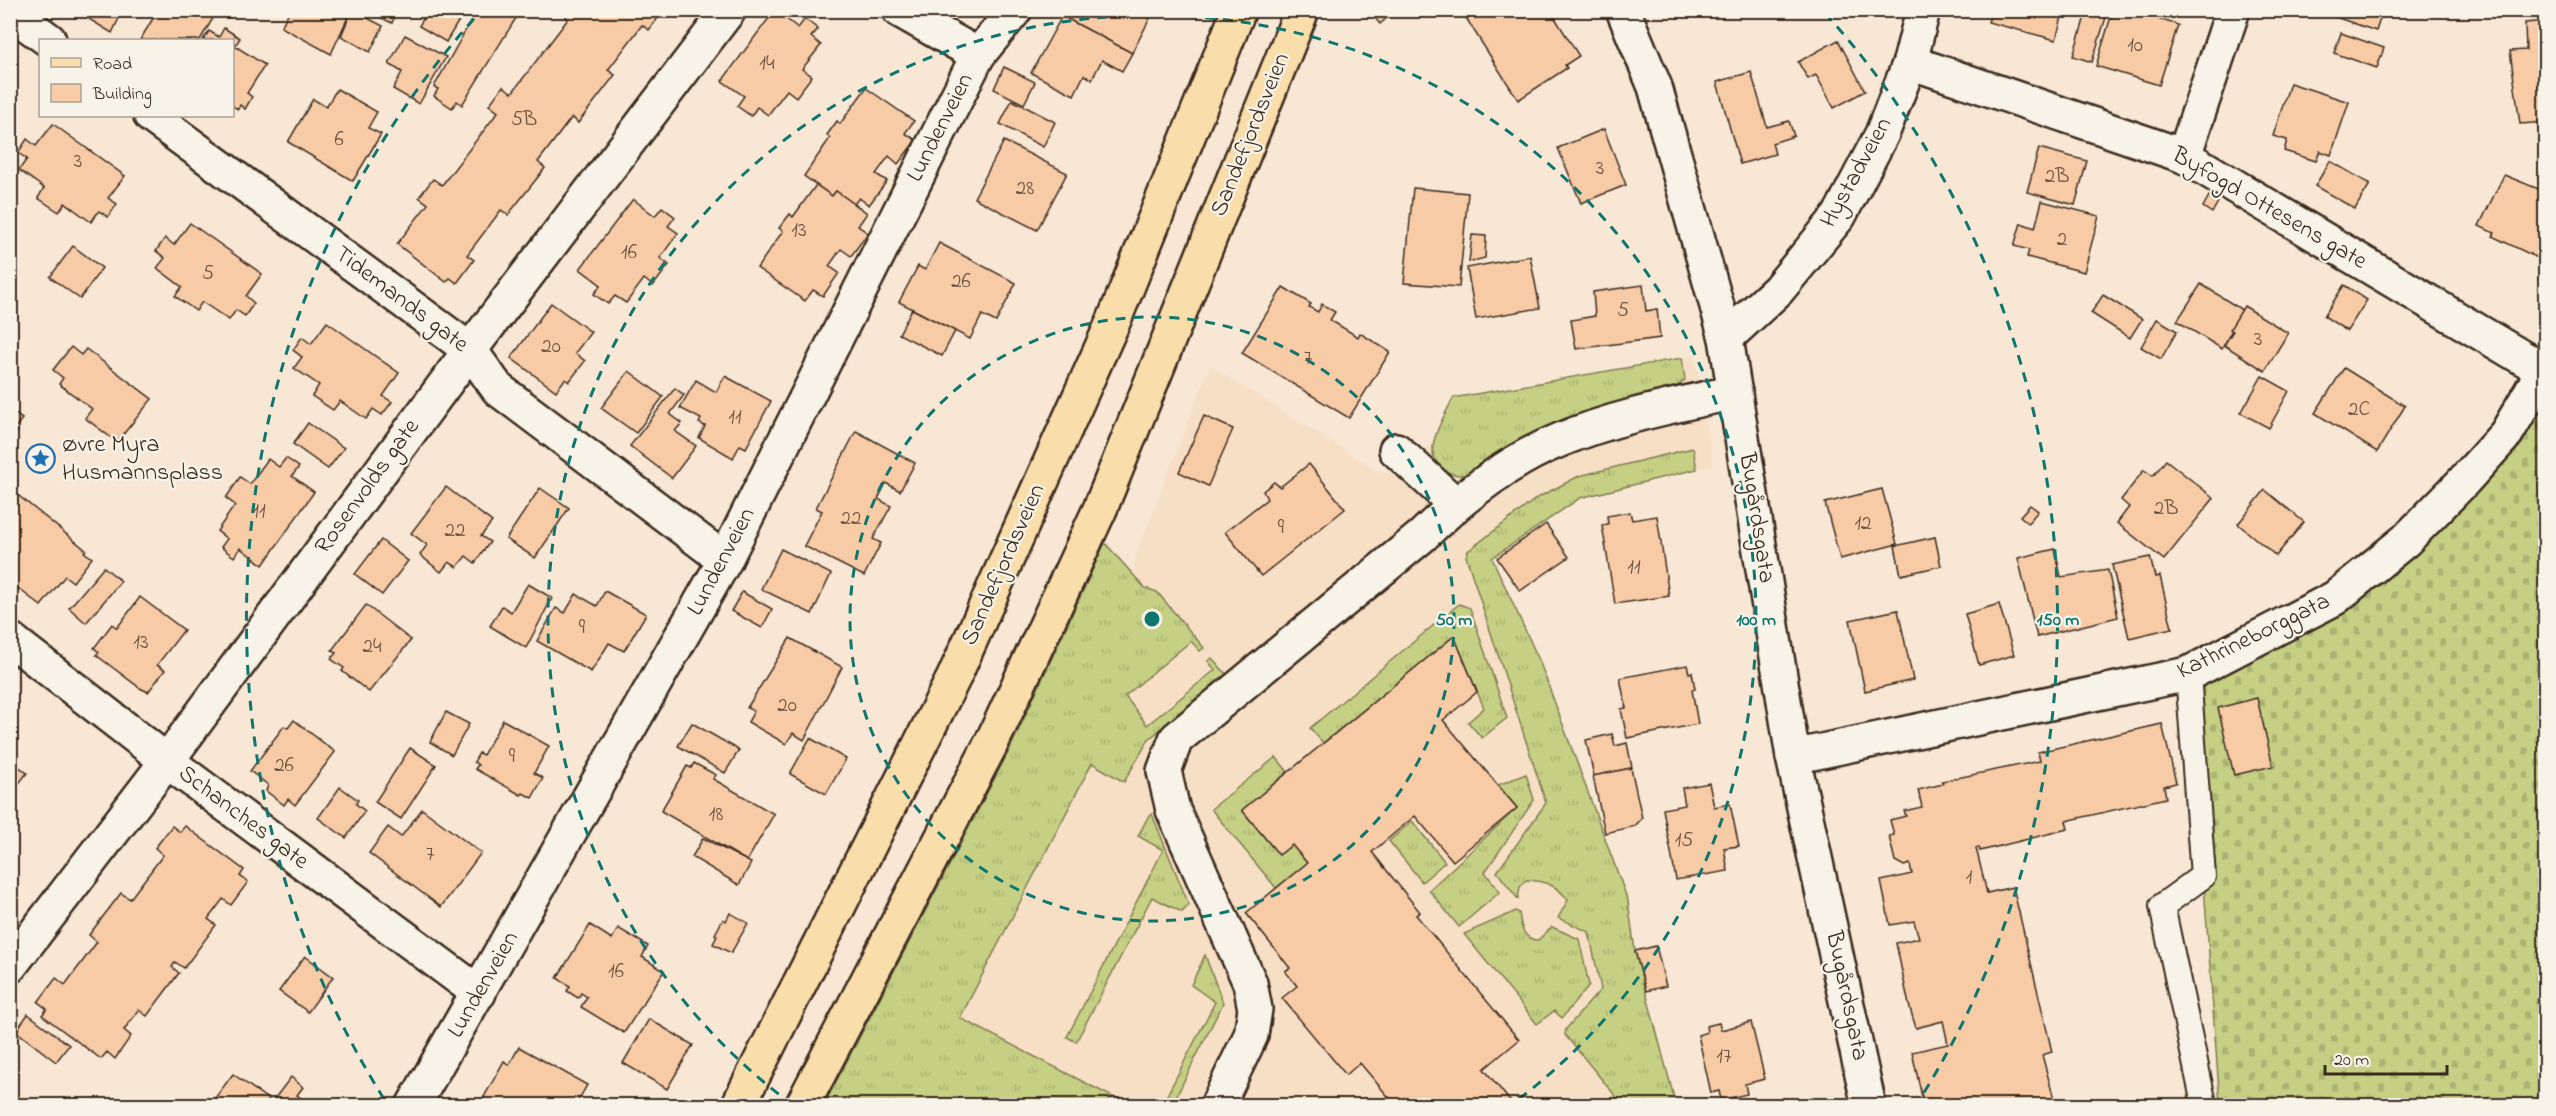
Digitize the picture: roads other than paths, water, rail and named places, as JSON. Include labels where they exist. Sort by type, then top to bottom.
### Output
[{"type":"main road","name":"Sandefjordsveien","points":[[738,1106],[959,666],[1114,320],[1239,10]]},
{"type":"main road","name":"Sandefjordsveien","points":[[802,1106],[991,744],[1095,519],[1302,10]]},
{"type":"street","name":"Rosenvolds gate","points":[[10,966],[167,762],[470,350],[729,10]]},
{"type":"street","points":[[899,10],[978,55]]},
{"type":"street","name":"Lundenveien","points":[[413,1106],[480,993],[725,560],[978,55],[1015,10]]},
{"type":"street","name":"Bugårdsgata","points":[[1623,10],[1655,87],[1726,338],[1793,757],[1869,1106]]},
{"type":"street","name":"Hystadveien","points":[[1726,338],[1778,290],[1839,216],[1882,134],[1910,62],[1923,10]]},
{"type":"street","points":[[2184,156],[2233,10]]},
{"type":"street","points":[[10,12],[48,39]]},
{"type":"street","name":"Byfogd Ottesens gate","points":[[1910,62],[2184,156],[2544,368]]},
{"type":"street","name":"Tidemands gate","points":[[153,117],[470,350],[498,389],[725,560]]},
{"type":"street","name":"Kathrineborggata","points":[[1793,757],[2188,674],[2335,598],[2406,540],[2506,434],[2544,368]]},
{"type":"street","points":[[1216,1106],[1251,1035],[1255,1009],[1250,982],[1173,810],[1164,771],[1176,739],[1422,536],[1455,504],[1508,468],[1559,440],[1641,414],[1736,392]]},
{"type":"street","points":[[1396,450],[1455,504]]},
{"type":"street","name":"Schanches gate","points":[[10,639],[167,762],[480,993]]},
{"type":"lane","points":[[2188,674],[2203,876],[2162,906],[2204,1104]]},
{"type":"place","name":"Øvre Myra Husmannsplass","points":[[41,459]]}]
